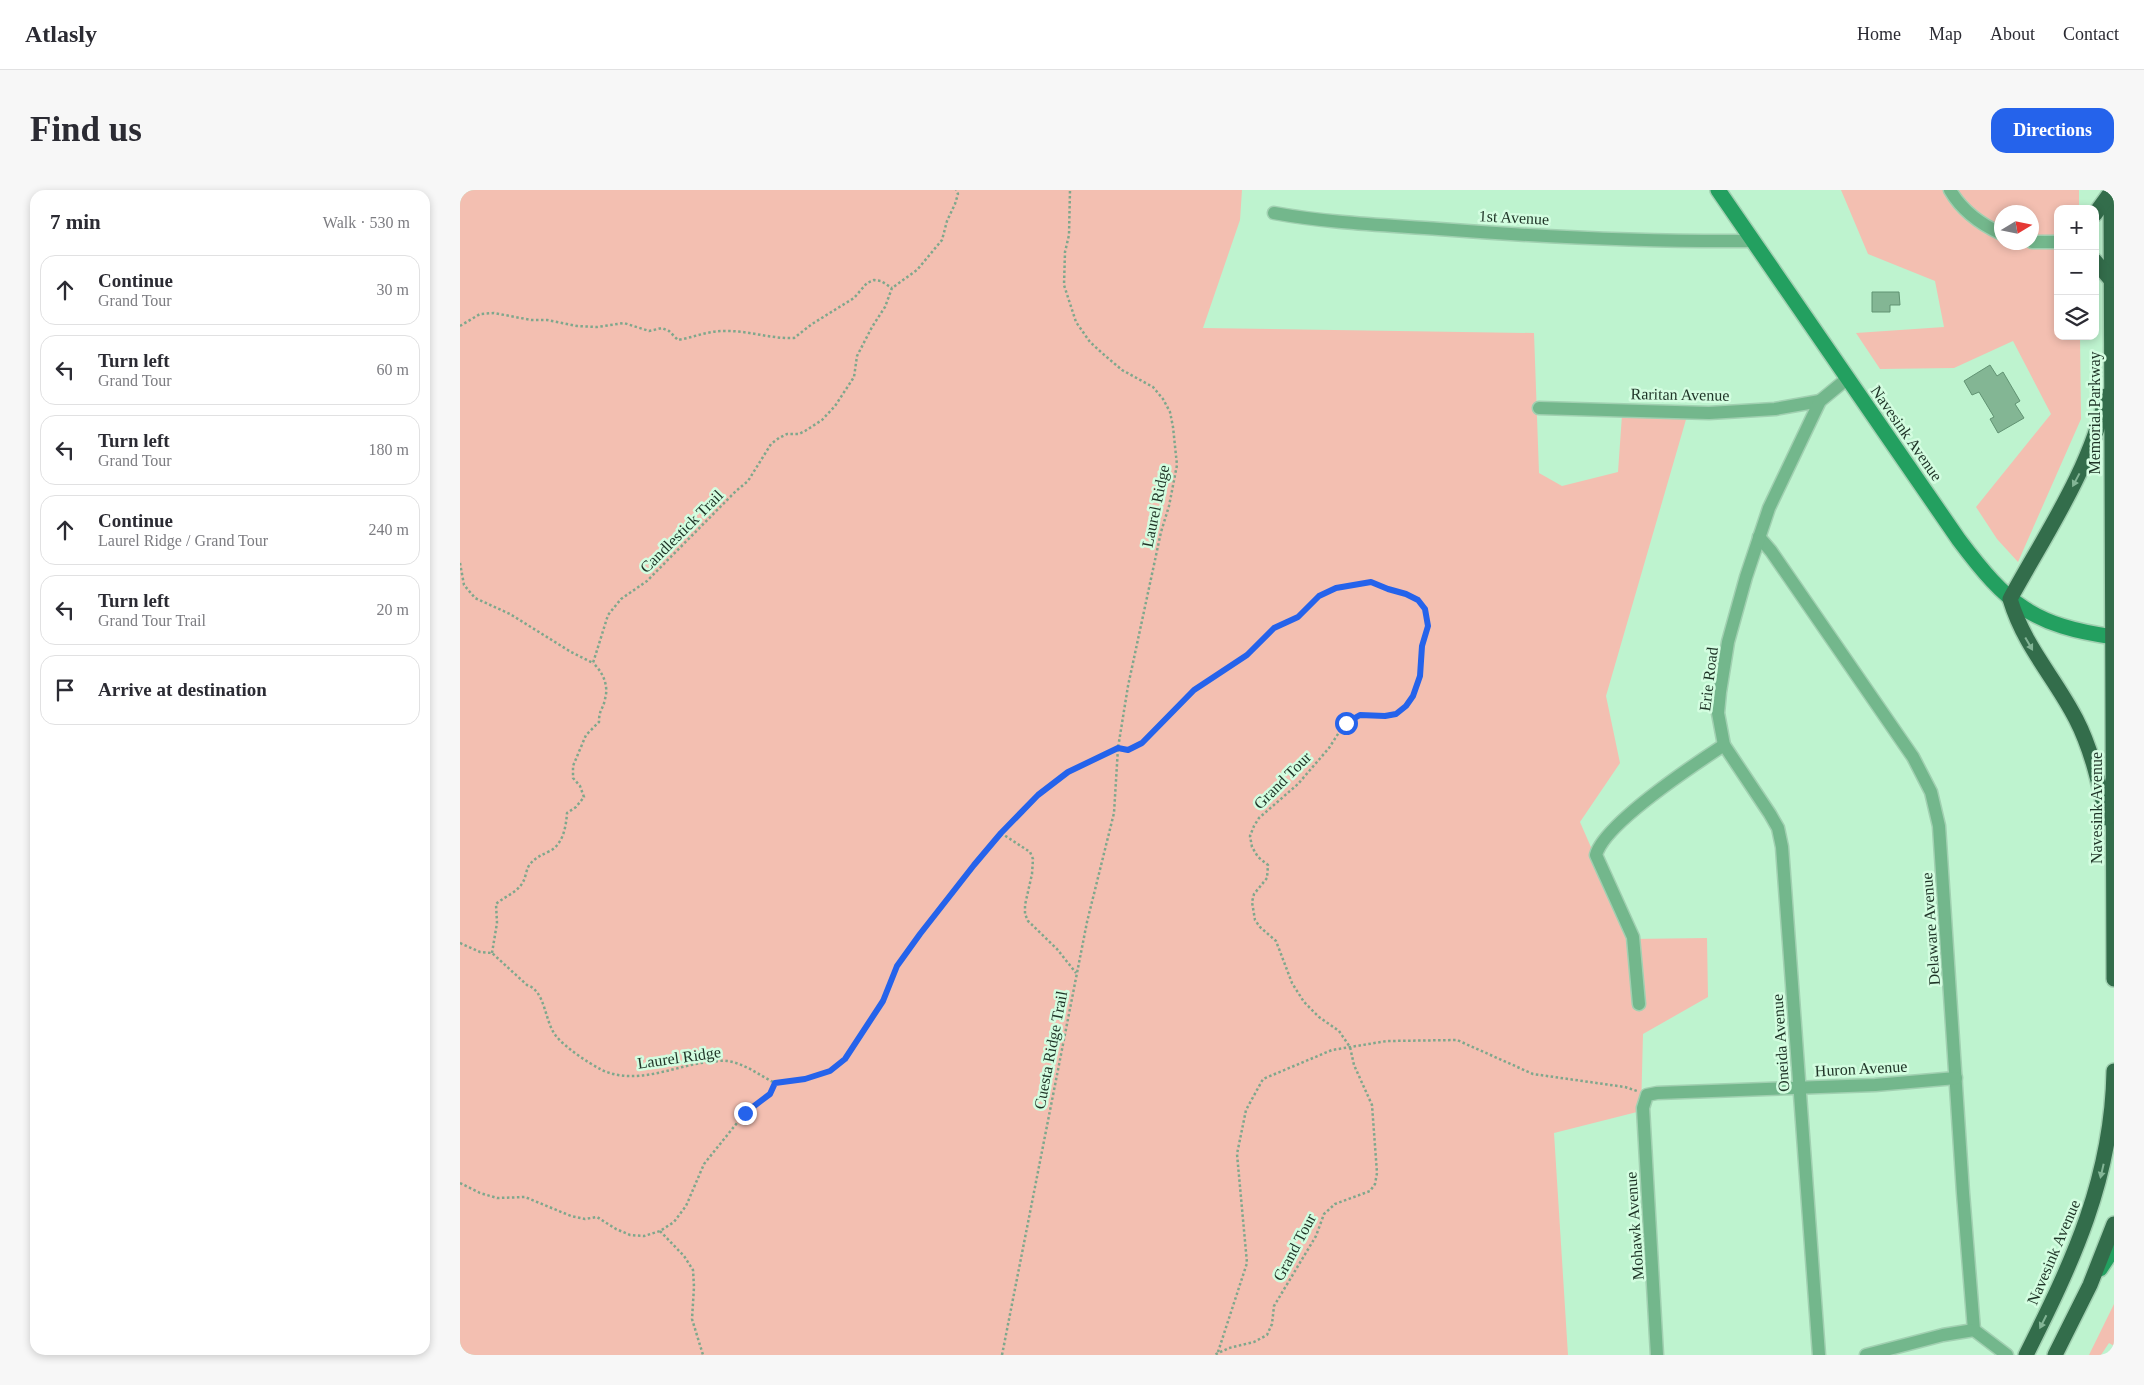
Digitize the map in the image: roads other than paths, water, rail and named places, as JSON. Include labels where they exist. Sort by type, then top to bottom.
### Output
[{"type":"highway","points":[[2099,208],[2111,191]]},
{"type":"highway","name":"Memorial Parkway","points":[[2111,191],[2113,637]]},
{"type":"highway","points":[[2099,266],[2110,280]]},
{"type":"highway","points":[[2111,368],[2098,426],[2085,461],[2010,599],[2027,642],[2071,710],[2082,732],[2094,764],[2113,846]]},
{"type":"highway","name":"Navesink Avenue","points":[[2113,637],[2114,979]]},
{"type":"highway","name":"Navesink Avenue","points":[[2026,1355],[2067,1271],[2094,1200],[2110,1126],[2114,1071]]},
{"type":"highway","points":[[2055,1355],[2090,1285],[2114,1224]]},
{"type":"main road","name":"Navesink Avenue","points":[[1718,190],[1960,540],[1985,572],[2010,599],[2033,614],[2059,626],[2113,637]]},
{"type":"main road","points":[[2090,1285],[2114,1248]]},
{"type":"street","points":[[1950,190],[1963,209],[1994,229]]},
{"type":"street","name":"1st Avenue","points":[[1274,214],[1306,219],[1496,233],[1711,242],[1753,241]]},
{"type":"street","points":[[2039,242],[2054,242]]},
{"type":"street","name":"Erie Road","points":[[1724,745],[1718,713],[1728,642],[1759,537],[1769,508],[1820,401],[1848,378]]},
{"type":"street","name":"Raritan Avenue","points":[[1539,408],[1709,413],[1775,409],[1820,401]]},
{"type":"street","name":"Delaware Avenue","points":[[1759,537],[1771,551],[1913,757],[1932,792],[1939,826],[1964,1211],[1974,1330]]},
{"type":"street","points":[[1639,1004],[1633,938],[1596,854],[1598,845],[1667,782],[1724,745]]},
{"type":"street","name":"Oneida Avenue","points":[[1724,745],[1754,787],[1778,828],[1786,872],[1799,1087],[1819,1355]]},
{"type":"street","name":"Huron Avenue","points":[[1647,1095],[1657,1093],[1875,1085],[1956,1078]]},
{"type":"street","name":"Mohawk Avenue","points":[[1647,1095],[1643,1108],[1657,1355]]},
{"type":"street","points":[[1866,1355],[1943,1335],[1974,1330],[2007,1355]]}]
